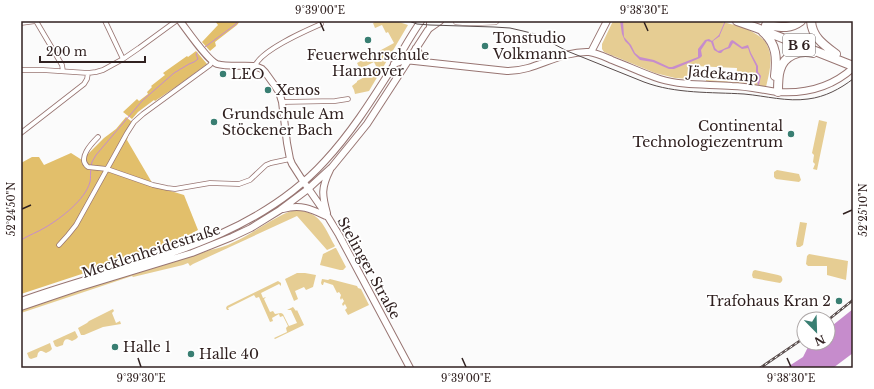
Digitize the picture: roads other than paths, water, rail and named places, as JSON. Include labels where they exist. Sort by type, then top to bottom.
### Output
[{"type":"highway","name":"B 6","points":[[737,21],[766,25],[836,54],[850,63]]},
{"type":"highway","points":[[766,25],[789,27],[799,22]]},
{"type":"highway","name":"B 6","points":[[756,24],[850,63]]},
{"type":"highway","points":[[756,24],[768,36],[775,48],[775,91]]},
{"type":"highway","points":[[812,25],[817,38],[822,44],[836,54]]},
{"type":"highway","points":[[775,91],[780,69],[783,63],[791,55],[798,52],[806,51],[850,63]]},
{"type":"main road","points":[[180,21],[212,62],[221,65],[255,66]]},
{"type":"main road","points":[[430,24],[440,21]]},
{"type":"main road","points":[[457,21],[495,21]]},
{"type":"main road","points":[[591,52],[607,21]]},
{"type":"main road","name":"Mecklenheidestraße","points":[[21,301],[195,245],[246,221],[278,201],[303,182],[324,162],[343,140],[375,94],[418,23]]},
{"type":"main road","name":"Mecklenheidestraße","points":[[21,308],[77,288],[192,253],[245,231],[280,210],[308,189],[332,166],[367,124],[430,24]]},
{"type":"main road","points":[[416,48],[427,62]]},
{"type":"main road","name":"Jädekamp","points":[[394,64],[402,60],[408,60],[512,71],[527,68],[568,54],[591,52],[670,82],[737,86],[775,91],[799,91],[820,87],[840,78],[850,63]]},
{"type":"main road","name":"Stelinger Straße","points":[[255,66],[262,69],[279,92],[282,102],[285,136],[290,159],[303,182],[339,235],[410,368]]},
{"type":"main road","points":[[328,217],[323,189],[325,180],[332,166]]},
{"type":"main road","points":[[280,210],[291,207],[306,208],[328,217]]},
{"type":"street","points":[[21,23],[36,21],[62,65],[63,71]]},
{"type":"street","points":[[105,21],[123,59]]},
{"type":"street","points":[[21,70],[88,73],[103,70],[123,59],[176,21]]},
{"type":"street","points":[[255,66],[258,60],[278,45],[321,24]]},
{"type":"street","points":[[59,245],[76,225],[130,128],[138,118],[212,62]]},
{"type":"street","points":[[22,131],[84,84],[88,73]]},
{"type":"street","points":[[282,102],[335,101],[348,99]]},
{"type":"street","points":[[98,137],[90,146],[84,158],[86,166],[107,169],[153,185],[175,189],[210,183],[239,184],[250,180],[266,165],[290,159]]},
{"type":"waterway","points":[[205,47],[238,21]]},
{"type":"waterway","points":[[719,36],[725,22]]},
{"type":"waterway","points":[[91,166],[96,155],[142,101],[174,73],[198,59],[197,53]]},
{"type":"waterway","points":[[21,240],[43,229],[65,214],[78,202],[90,182],[91,169]]},
{"type":"tram line","points":[[409,21],[417,24],[430,25],[510,28],[535,34],[567,51],[644,82],[681,91],[744,94],[800,100],[826,94],[838,89],[853,79]]},
{"type":"railway","points":[[836,314],[853,300]]},
{"type":"railway","points":[[760,368],[796,343]]},
{"type":"place","name":"Feuerwehrschule Hannover","points":[[368,40]]},
{"type":"place","name":"Tonstudio Volkmann","points":[[485,46]]},
{"type":"place","name":"LEO","points":[[223,74]]},
{"type":"place","name":"Xenos","points":[[268,90]]},
{"type":"place","name":"Grundschule Am Stöckener Bach","points":[[214,122]]},
{"type":"place","name":"Continental Technologiezentrum","points":[[791,134]]},
{"type":"place","name":"Trafohaus Kran 2","points":[[839,301]]},
{"type":"place","name":"Halle 1","points":[[115,347]]},
{"type":"place","name":"Halle 40","points":[[191,354]]}]
